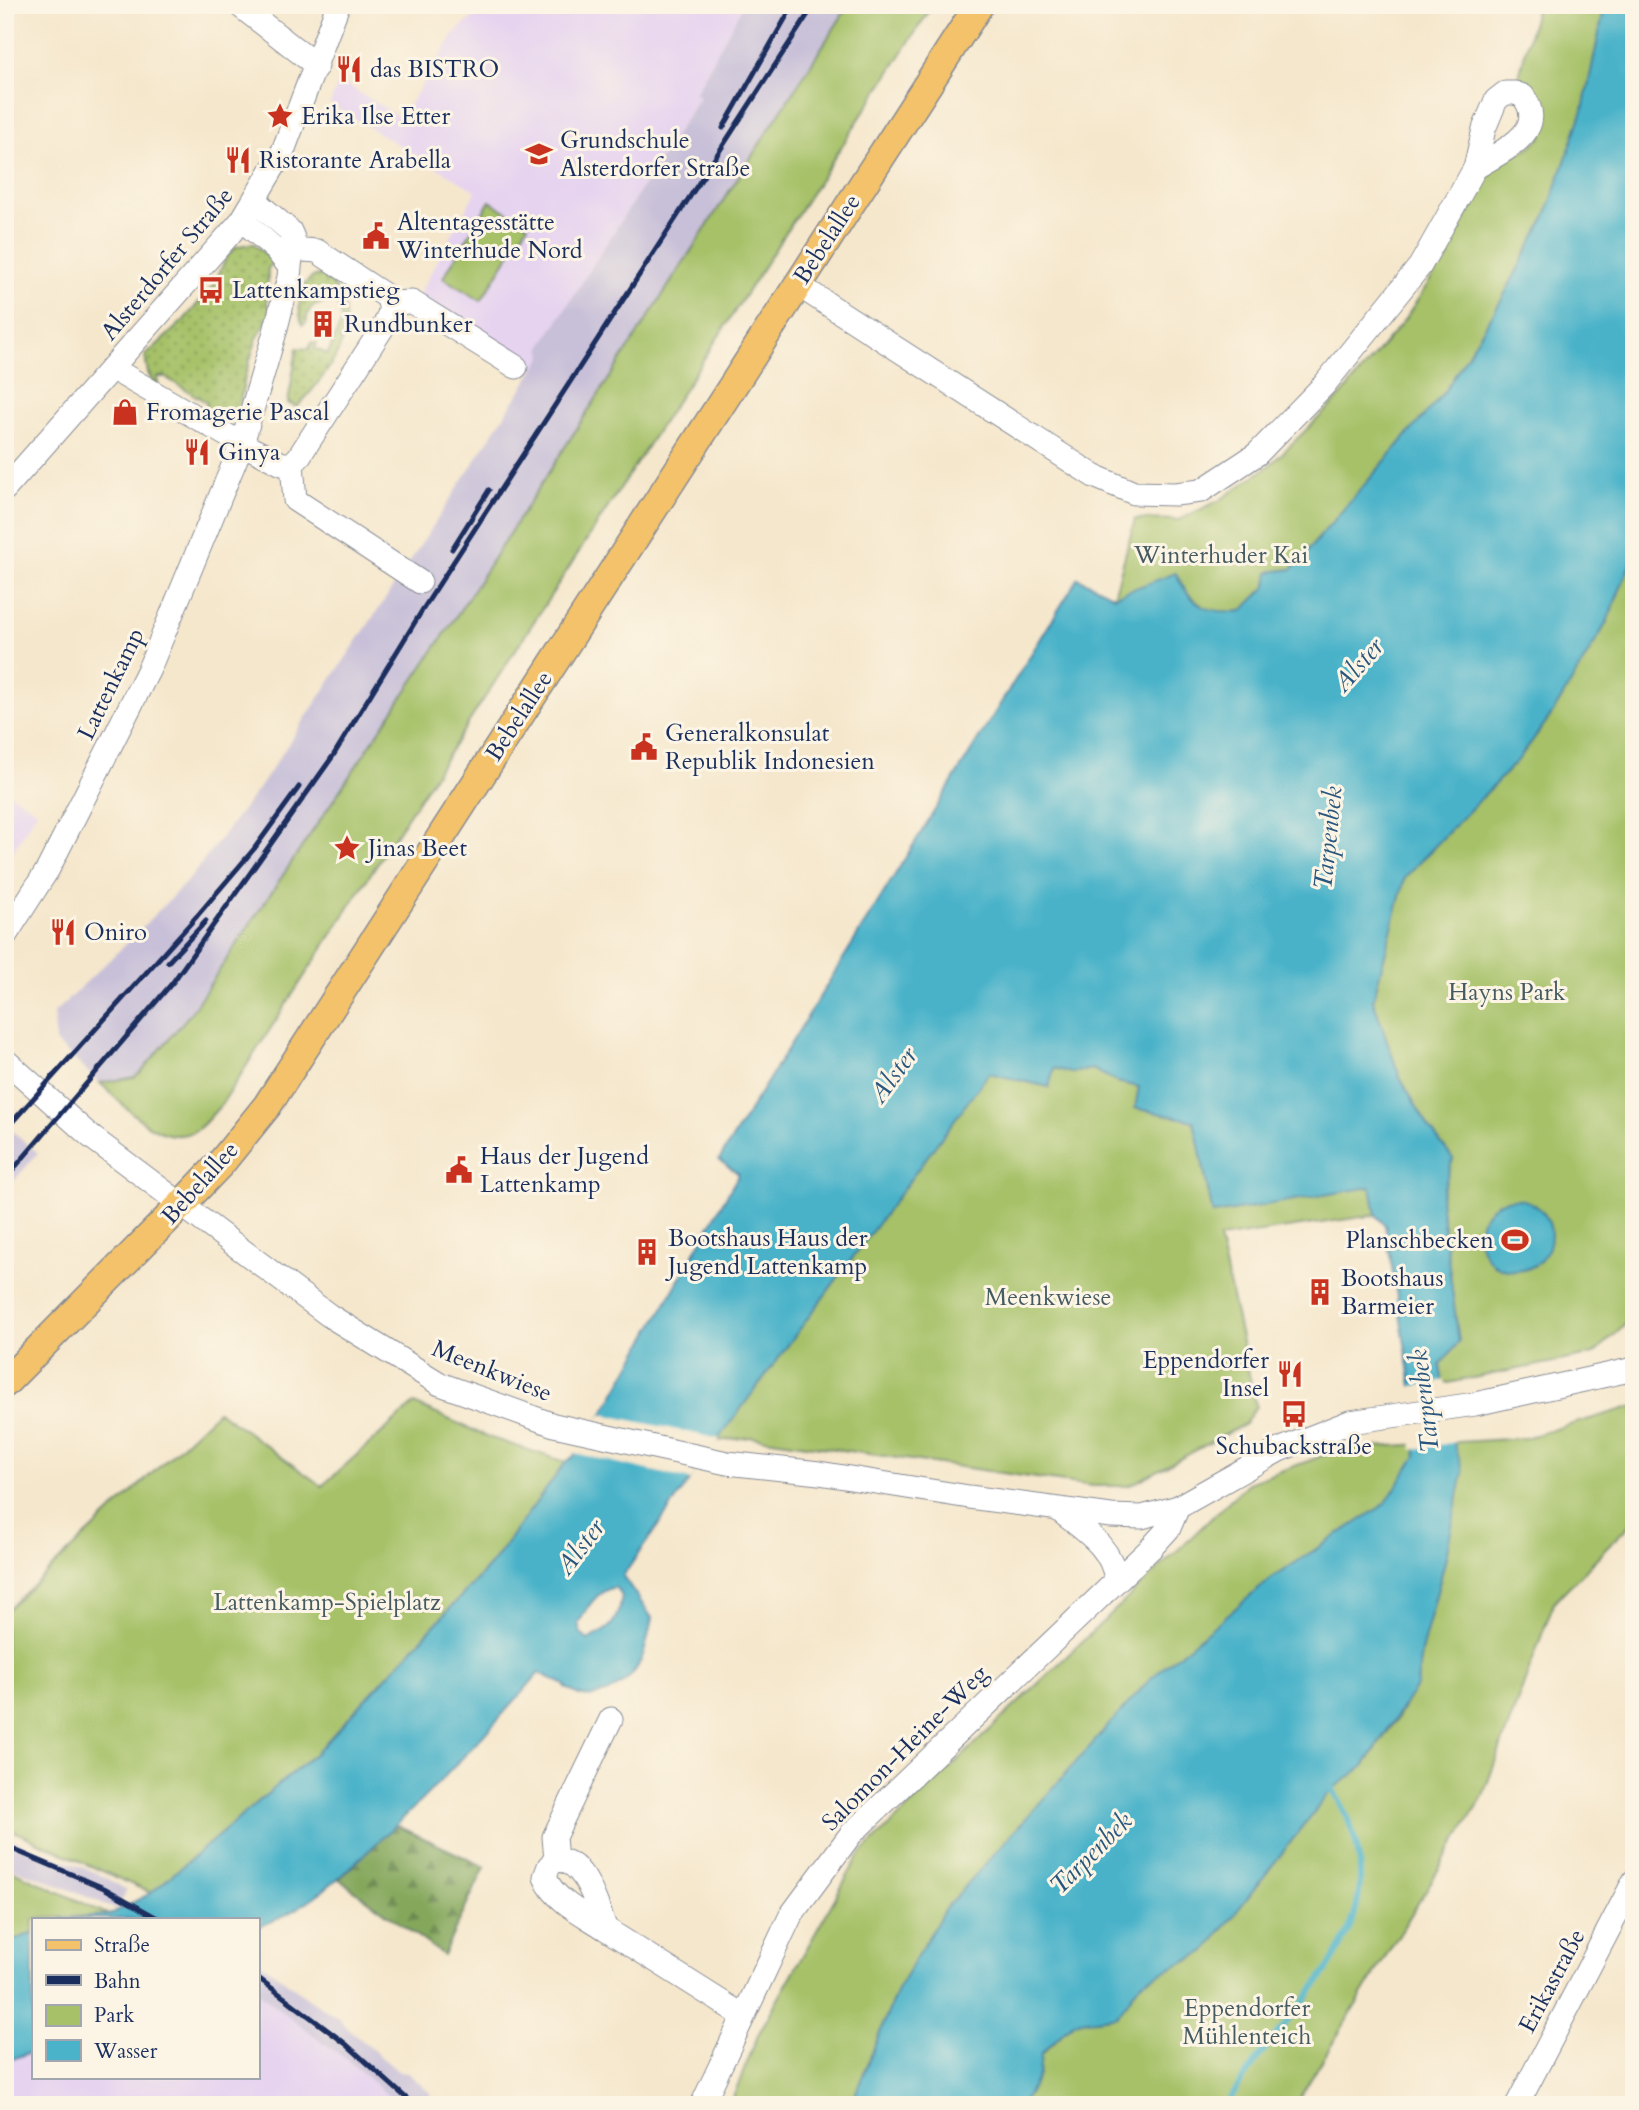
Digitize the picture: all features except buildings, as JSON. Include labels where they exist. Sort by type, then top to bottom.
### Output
[{"type":"main road","name":"Bebelallee","points":[[5,1383],[85,1305],[221,1163],[268,1106],[979,5]]},
{"type":"street","points":[[239,5],[317,66]]},
{"type":"street","name":"Alsterdorfer Straße","points":[[5,489],[113,369],[249,210],[283,151],[338,5]]},
{"type":"street","points":[[798,285],[1094,476],[1134,493],[1175,494],[1201,491],[1257,454],[1324,385],[1420,266],[1475,168]]},
{"type":"street","points":[[113,369],[282,464],[292,464],[298,458],[385,324],[391,303],[386,296],[317,251],[290,258],[293,238],[290,232],[249,210]]},
{"type":"street","name":"Lattenkamp","points":[[5,936],[48,869],[149,669],[243,444],[275,332],[290,258]]},
{"type":"street","points":[[391,303],[412,302],[516,367]]},
{"type":"street","points":[[292,464],[295,500],[420,582]]},
{"type":"street","name":"Meenkwiese","points":[[5,1060],[90,1136],[330,1316],[440,1384],[554,1425],[706,1458],[1128,1518],[1178,1507],[1256,1462],[1319,1432],[1350,1422],[1457,1406],[1634,1369]]},
{"type":"street","name":"Salomon-Heine-Weg","points":[[702,2105],[791,1915],[851,1834],[1163,1536],[1178,1507]]},
{"type":"street","points":[[1058,1509],[1093,1537],[1109,1554],[1116,1580]]},
{"type":"street","points":[[556,1860],[554,1837],[611,1719]]},
{"type":"street","points":[[606,1929],[583,1876],[575,1865],[566,1860],[556,1860],[549,1866],[545,1877],[548,1886],[557,1895],[606,1929],[742,2015]]},
{"type":"street","name":"Erikastraße","points":[[1517,2105],[1634,1881]]},
{"type":"shaded area","name":"Grundschule Alsterdorfer Straße","points":[[490,5],[743,5],[695,93],[699,96],[541,347],[543,356],[532,372],[418,296],[476,191],[330,104],[339,80],[401,118],[457,30]]},
{"type":"shaded area","points":[[743,5],[849,5],[450,626],[190,1014],[142,1071],[134,1077],[100,1083],[55,1042],[54,1013],[192,876],[258,789],[543,356],[541,347],[699,97],[695,93]]},
{"type":"shaded area","points":[[5,790],[37,811],[5,865]]},
{"type":"shaded area","points":[[5,1125],[38,1153],[5,1191]]},
{"type":"shaded area","points":[[5,1837],[97,1873],[127,1890],[116,1909],[5,1866]]},
{"type":"shaded area","points":[[259,1961],[340,2019],[399,2072],[408,2073],[430,2093],[434,2105],[398,2105],[356,2067],[259,1993]]},
{"type":"shaded area","points":[[259,1993],[356,2067],[398,2105],[5,2105],[5,2062],[32,2051],[32,2078],[259,2078]]},
{"type":"green space","points":[[849,5],[933,5],[221,1105],[198,1129],[184,1135],[171,1135],[144,1123],[100,1083],[134,1077],[142,1071],[190,1014],[450,626]]},
{"type":"green space","name":"Winterhuder Kai","points":[[1537,5],[1605,5],[1583,110],[1546,216],[1501,301],[1443,394],[1292,569],[1269,572],[1267,586],[1242,611],[1223,612],[1208,609],[1196,602],[1183,588],[1114,596],[1135,519],[1179,520],[1220,500],[1270,465],[1341,396],[1406,318],[1434,274],[1496,162],[1526,149],[1541,137],[1547,120],[1544,108],[1518,80]]},
{"type":"green space","points":[[490,201],[528,225],[481,301],[443,278]]},
{"type":"green space","points":[[254,244],[274,262],[268,268],[267,304],[273,310],[256,340],[238,413],[228,419],[216,419],[207,417],[206,402],[165,377],[157,377],[158,383],[155,387],[148,373],[145,356],[184,320],[213,286],[227,256],[236,247]]},
{"type":"green space","points":[[323,274],[337,291],[344,308],[342,343],[323,377],[297,407],[288,403],[297,348],[309,349],[312,342],[317,343],[315,349],[328,354],[342,321],[338,305],[341,301],[337,296],[313,307],[307,322],[302,325],[301,294],[308,281]]},
{"type":"green space","name":"Hayns Park","points":[[1634,555],[1634,1220],[1628,1224],[1634,1234],[1634,1316],[1594,1354],[1443,1384],[1440,1365],[1459,1342],[1440,1199],[1453,1159],[1428,1126],[1400,1078],[1373,1001],[1405,877],[1518,760],[1554,711],[1606,624]],"holes":[[[1551,1231],[1539,1261],[1533,1266],[1516,1270],[1494,1266]]]},
{"type":"green space","name":"Meenkwiese","points":[[1054,1068],[1071,1073],[1093,1069],[1117,1082],[1140,1087],[1135,1108],[1194,1121],[1213,1214],[1371,1186],[1376,1215],[1219,1238],[1256,1406],[1245,1424],[1129,1486],[1092,1486],[751,1437],[717,1441],[989,1073],[1049,1087]]},
{"type":"green space","name":"Lattenkamp-Spielplatz","points":[[414,1404],[491,1438],[566,1462],[491,1564],[318,1751],[151,1893],[5,1827],[5,1612],[218,1411],[322,1486]]},
{"type":"green space","name":"Eppendorfer Mühlenteich","points":[[1634,1406],[1634,1520],[1554,1602],[1482,1798],[1295,2105],[1022,2105],[1039,2074],[1041,2055],[1074,2022],[1117,2016],[1141,1982],[1205,1952],[1332,1789],[1364,1766],[1417,1685],[1421,1652],[1445,1561],[1458,1488],[1417,1483],[1272,1578],[898,1988],[851,2105],[730,2105],[759,2033],[860,1854],[1248,1483],[1341,1449],[1525,1438]]},
{"type":"green space","points":[[396,1825],[485,1867],[443,1955],[339,1879]]},
{"type":"green space","points":[[5,1868],[109,1915],[32,1918],[32,1932],[5,1945]]},
{"type":"water","points":[[1605,5],[1634,5],[1634,555],[1606,624],[1554,711],[1518,760],[1405,877],[1373,1000],[1400,1078],[1428,1126],[1453,1159],[1440,1199],[1459,1342],[1440,1365],[1443,1384],[1437,1385],[1463,1472],[1445,1561],[1421,1652],[1417,1685],[1364,1766],[1332,1789],[1205,1952],[1141,1982],[1117,2016],[1074,2022],[1041,2054],[1039,2074],[1022,2105],[851,2105],[898,1988],[945,1909],[1151,1678],[1272,1578],[1385,1504],[1416,1456],[1412,1386],[1385,1225],[1376,1215],[1371,1187],[1213,1214],[1194,1121],[1135,1108],[1139,1087],[1117,1082],[1093,1069],[1071,1073],[1054,1068],[1049,1087],[989,1073],[717,1441],[623,1576],[652,1618],[641,1660],[624,1682],[607,1693],[588,1696],[577,1694],[539,1673],[441,1780],[366,1854],[323,1891],[274,1920],[259,1926],[259,1918],[72,1918],[109,1915],[151,1893],[318,1751],[491,1564],[566,1462],[574,1456],[604,1412],[739,1174],[719,1160],[1078,578],[1114,596],[1176,573],[1188,593],[1201,606],[1219,611],[1242,611],[1267,586],[1269,572],[1292,569],[1443,394],[1501,301],[1546,216],[1583,110]],"holes":[[[615,1587],[622,1596],[612,1624],[603,1632],[588,1640],[581,1634],[578,1624],[589,1606],[603,1592]]]},
{"type":"water","name":"Planschbecken","points":[[1515,1199],[1535,1205],[1545,1215],[1551,1235],[1545,1255],[1535,1265],[1515,1271],[1495,1265],[1485,1255],[1479,1235],[1485,1215],[1495,1205]]},
{"type":"water","points":[[32,1932],[32,2051],[5,2062],[5,1945]]},
{"type":"pier","points":[[1445,1380],[1446,1386],[1442,1388],[1456,1442],[1412,1450],[1409,1387]]},
{"type":"pier","points":[[602,1414],[720,1439],[691,1480],[574,1453]]},
{"type":"waterway","points":[[1227,2105],[1334,1958],[1352,1921],[1360,1881],[1354,1838],[1332,1789]]},
{"type":"railway","points":[[723,128],[793,5]]},
{"type":"railway","points":[[5,1179],[173,982],[333,756],[423,609],[814,5]]},
{"type":"railway","points":[[452,549],[489,490]]},
{"type":"railway","points":[[5,1130],[197,916],[254,849],[299,787]]},
{"type":"railway","points":[[168,962],[206,921]]},
{"type":"railway","points":[[5,1846],[104,1888],[157,1918]]},
{"type":"railway","points":[[259,1979],[346,2044],[414,2105]]},
{"type":"place","name":"das BISTRO","points":[[349,69]]},
{"type":"place","name":"Erika Ilse Etter","points":[[280,116]]},
{"type":"place","name":"Grundschule Alsterdorfer Straße","points":[[539,154]]},
{"type":"place","name":"Ristorante Arabella","points":[[238,160]]},
{"type":"place","name":"Altentagesstätte Winterhude Nord","points":[[376,236]]},
{"type":"place","name":"Lattenkampstieg","points":[[211,290]]},
{"type":"place","name":"Rundbunker","points":[[323,324]]},
{"type":"place","name":"Fromagerie Pascal","points":[[125,412]]},
{"type":"place","name":"Ginya","points":[[197,452]]},
{"type":"place","name":"Generalkonsulat Republik Indonesien","points":[[644,747]]},
{"type":"place","name":"Jinas Beet","points":[[347,848]]},
{"type":"place","name":"Oniro","points":[[63,932]]},
{"type":"place","name":"Haus der Jugend Lattenkamp","points":[[459,1170]]},
{"type":"place","name":"Planschbecken","points":[[1515,1240]]},
{"type":"place","name":"Bootshaus Haus der Jugend Lattenkamp","points":[[647,1252]]},
{"type":"place","name":"Bootshaus Barmeier","points":[[1320,1292]]},
{"type":"place","name":"Eppendorfer Insel","points":[[1290,1374]]},
{"type":"place","name":"Schubackstraße","points":[[1294,1414]]},
{"type":"water label","name":"Alster","points":[[1358,665]]},
{"type":"water label","name":"Tarpenbek","points":[[1328,838]]},
{"type":"water label","name":"Alster","points":[[893,1075]]},
{"type":"water label","name":"Tarpenbek","points":[[1424,1401]]},
{"type":"water label","name":"Alster","points":[[580,1547]]},
{"type":"water label","name":"Tarpenbek","points":[[1091,1853]]}]
